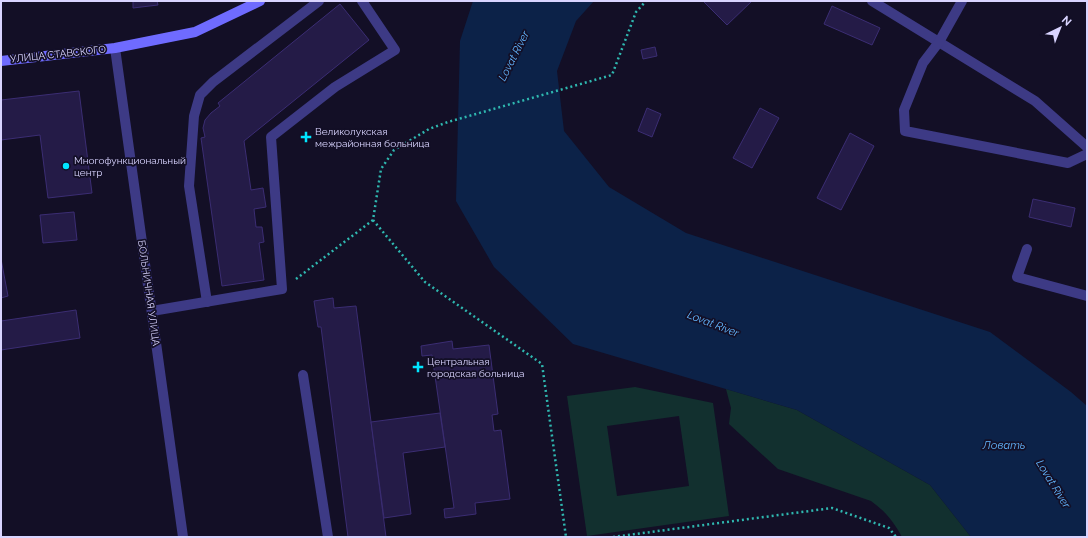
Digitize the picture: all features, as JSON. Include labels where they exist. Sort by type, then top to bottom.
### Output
[{"type":"street","name":"УЛИЦА СТАВСКОГО","points":[[1,61],[115,48],[195,32],[260,1]]},
{"type":"street","points":[[207,302],[189,186],[194,116],[200,95],[213,82],[319,1]]},
{"type":"street","points":[[152,311],[282,289],[271,137],[335,87],[395,50],[362,1]]},
{"type":"street","points":[[872,1],[1035,101],[1087,147]]},
{"type":"street","points":[[962,1],[939,42],[923,63],[904,110],[905,131],[1068,163],[1087,154]]},
{"type":"street","name":"БОЛЬНИЧНАЯ УЛИЦА","points":[[115,48],[183,537]]},
{"type":"street","points":[[1027,248],[1017,277],[1087,296]]},
{"type":"street","points":[[303,375],[328,537]]},
{"type":"path","points":[[282,289],[373,220],[381,169],[394,150],[429,129],[448,122],[612,75],[636,12],[646,1]]},
{"type":"path","points":[[373,220],[425,282],[542,364],[566,537]]},
{"type":"path","points":[[613,537],[832,508],[889,528],[896,537]]},
{"type":"green space","points":[[635,387],[713,403],[729,516],[587,536],[567,396]],"holes":[[[679,416],[689,486],[617,496],[607,426]]]},
{"type":"green space","points":[[726,389],[797,410],[930,485],[971,537],[902,537],[889,517],[871,501],[778,469],[729,424],[731,408]]},
{"type":"water","name":"Ловать","points":[[473,1],[594,1],[576,21],[557,71],[564,131],[609,187],[686,233],[990,332],[1071,392],[1087,406],[1087,537],[971,537],[930,485],[797,410],[573,344],[494,267],[456,201],[460,41]]},
{"type":"building","points":[[133,1],[157,1],[158,5],[133,8]]},
{"type":"building","points":[[703,1],[752,1],[727,25]]},
{"type":"building","points":[[340,4],[369,40],[244,141],[251,190],[263,188],[266,207],[254,209],[256,227],[262,227],[264,242],[259,243],[264,280],[222,286],[201,138],[205,137],[203,128],[205,120],[220,106],[218,103]]},
{"type":"building","points":[[832,6],[880,28],[872,45],[824,24]]},
{"type":"building","points":[[655,47],[657,56],[643,59],[641,50]]},
{"type":"building","name":"Многофункциональный центр","points":[[79,91],[92,193],[48,198],[40,135],[1,140],[1,100]]},
{"type":"building","points":[[647,108],[661,114],[652,137],[638,131]]},
{"type":"building","points":[[760,108],[779,118],[752,168],[733,158]]},
{"type":"building","points":[[850,133],[874,146],[841,210],[817,198]]},
{"type":"building","points":[[1033,199],[1075,208],[1071,227],[1029,217]]},
{"type":"building","points":[[74,212],[77,240],[43,243],[40,215]]},
{"type":"building","points":[[1,259],[8,296],[1,298]]},
{"type":"building","points":[[333,298],[334,308],[356,306],[386,537],[348,537],[321,327],[318,327],[314,301]]},
{"type":"building","points":[[76,310],[80,338],[1,350],[1,321]]},
{"type":"building","points":[[452,341],[453,349],[489,345],[498,414],[492,415],[494,431],[501,430],[510,499],[475,503],[476,514],[445,518],[444,509],[454,508],[432,355],[422,356],[421,346]]},
{"type":"building","points":[[440,413],[445,447],[403,453],[411,514],[384,518],[371,422]]},
{"type":"place","name":"Великолукская межрайонная больница","points":[[306,137]]},
{"type":"place","name":"Многофункциональный центр","points":[[66,166]]},
{"type":"place","name":"Центральная городская больница","points":[[418,367]]},
{"type":"water label","name":"Lovat River","points":[[514,56]]},
{"type":"water label","name":"Lovat River","points":[[713,324]]},
{"type":"water label","name":"Lovat River","points":[[1053,484]]}]
